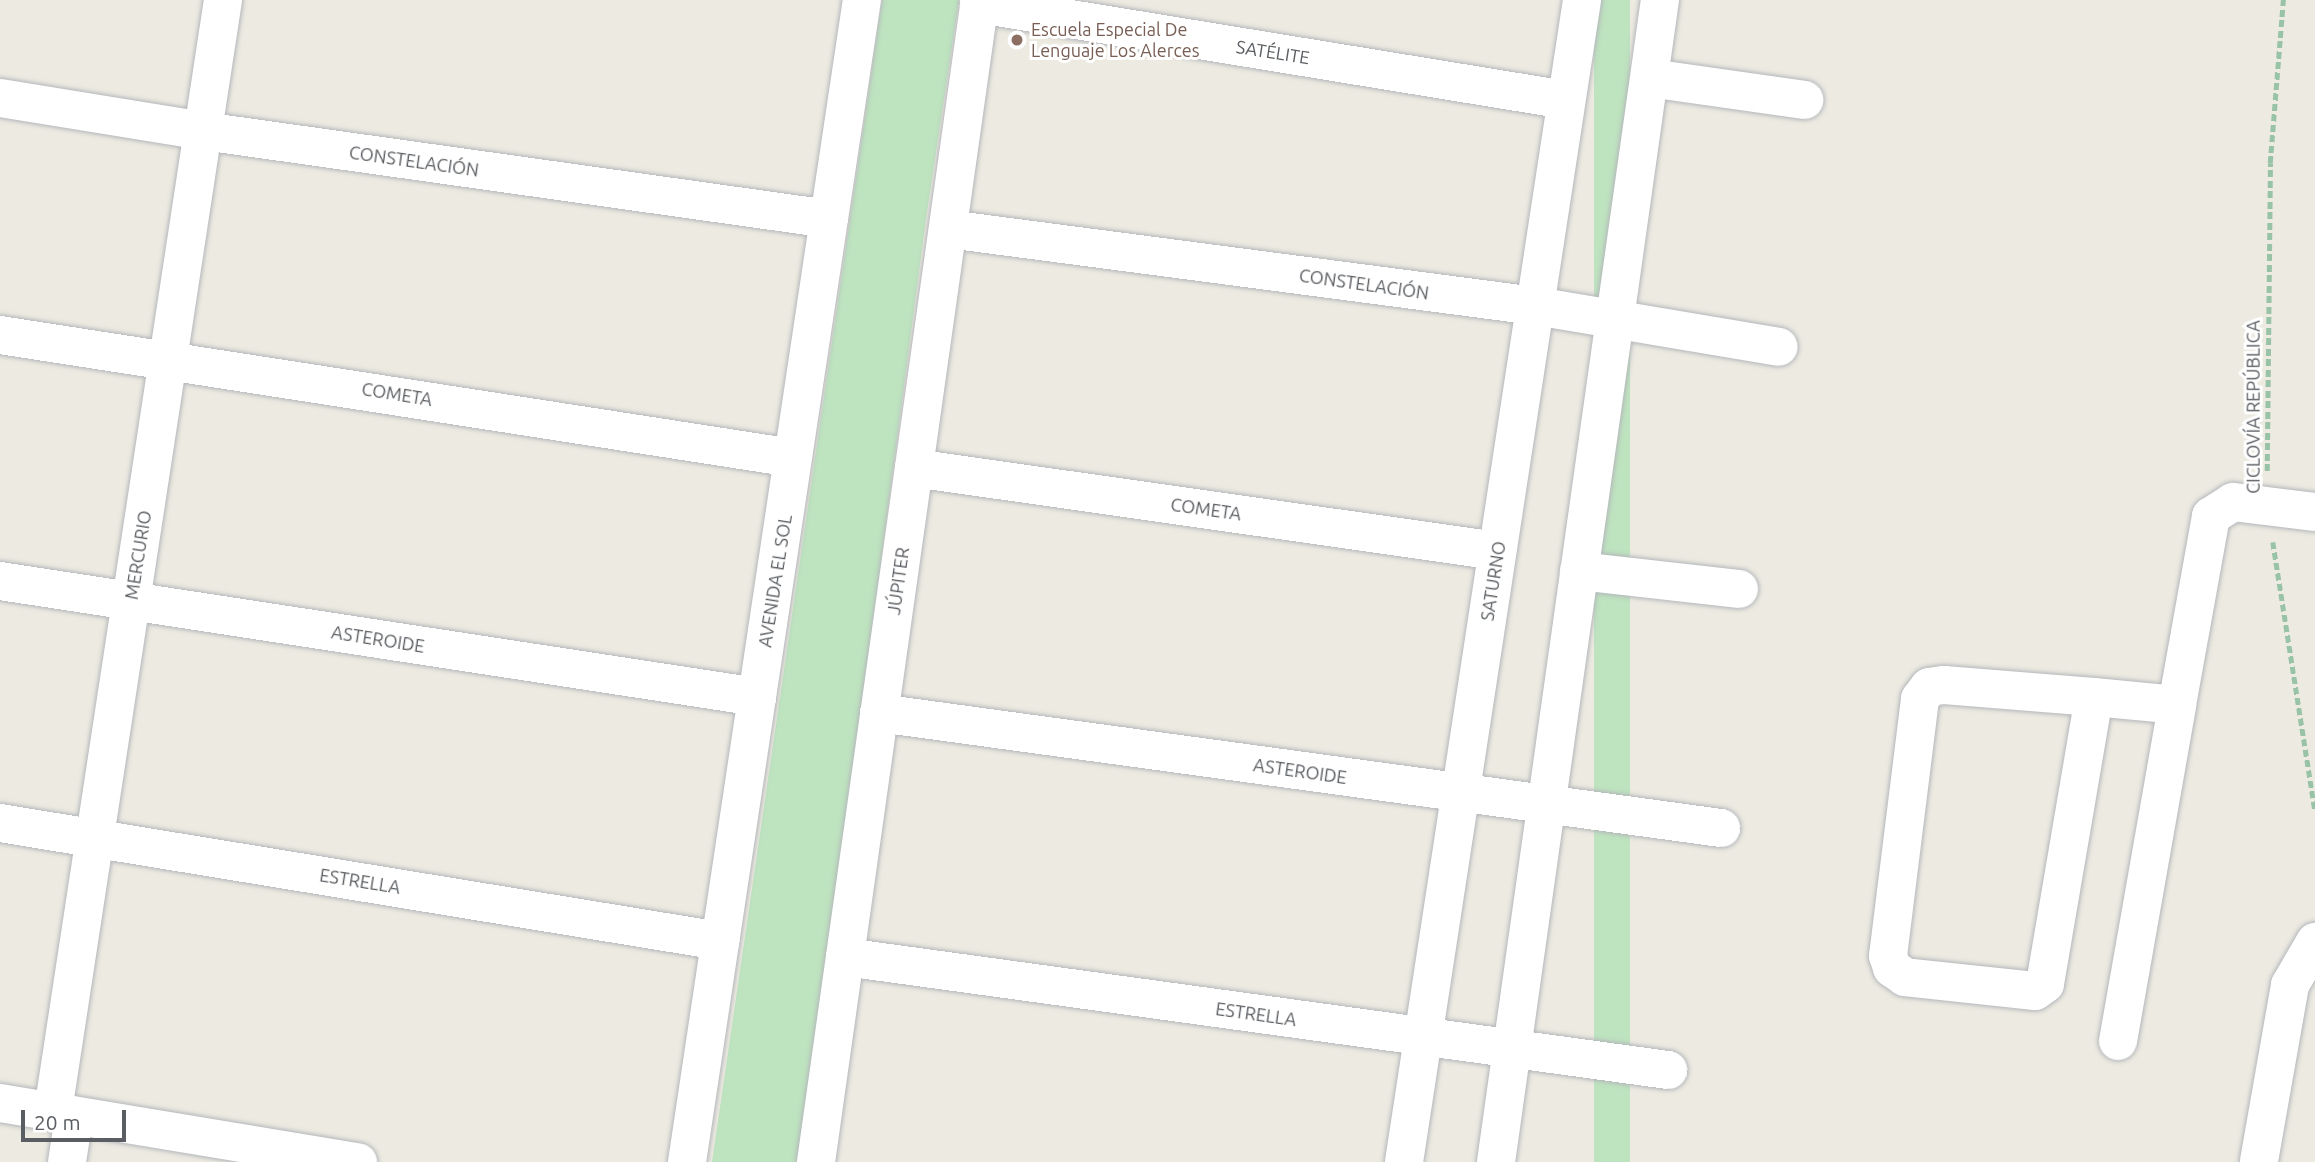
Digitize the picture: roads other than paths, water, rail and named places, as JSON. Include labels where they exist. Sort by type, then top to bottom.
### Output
[{"type":"street","name":"MERCURIO","points":[[67,1162],[64,1113],[95,837],[223,0]]},
{"type":"street","name":"AVENIDA EL SOL","points":[[687,1162],[862,0]]},
{"type":"street","name":"SATURNO","points":[[1404,1162],[1582,0]]},
{"type":"street","points":[[1496,1162],[1660,0]]},
{"type":"street","name":"SATÉLITE","points":[[979,2],[1566,100]]},
{"type":"street","name":"JÚPITER","points":[[816,1162],[979,2]]},
{"type":"street","points":[[1650,78],[1804,100]]},
{"type":"street","name":"CONSTELACIÓN","points":[[0,98],[203,131],[829,219]]},
{"type":"street","name":"CONSTELACIÓN","points":[[948,229],[1535,306],[1779,347]]},
{"type":"street","name":"COMETA","points":[[0,335],[169,358],[793,458]]},
{"type":"street","name":"COMETA","points":[[914,468],[1497,551]]},
{"type":"street","points":[[2118,1041],[2211,516],[2233,502],[2315,512]]},
{"type":"street","points":[[1579,571],[1739,590]]},
{"type":"street","name":"ASTEROIDE","points":[[0,581],[757,697]]},
{"type":"street","points":[[2094,697],[2045,984],[2035,991],[1905,977],[1892,968],[1888,956],[1920,699],[1929,687],[1944,685],[2094,697],[2177,705]]},
{"type":"street","name":"ASTEROIDE","points":[[879,713],[1721,828]]},
{"type":"street","name":"ESTRELLA","points":[[0,823],[720,941]]},
{"type":"street","points":[[2259,1161],[2290,985],[2315,942]]},
{"type":"street","name":"ESTRELLA","points":[[845,957],[1668,1070]]},
{"type":"street","points":[[0,1103],[306,1158],[358,1162]]},
{"type":"place","name":"Escuela Especial De Lenguaje Los Alerces","points":[[1017,40]]}]
